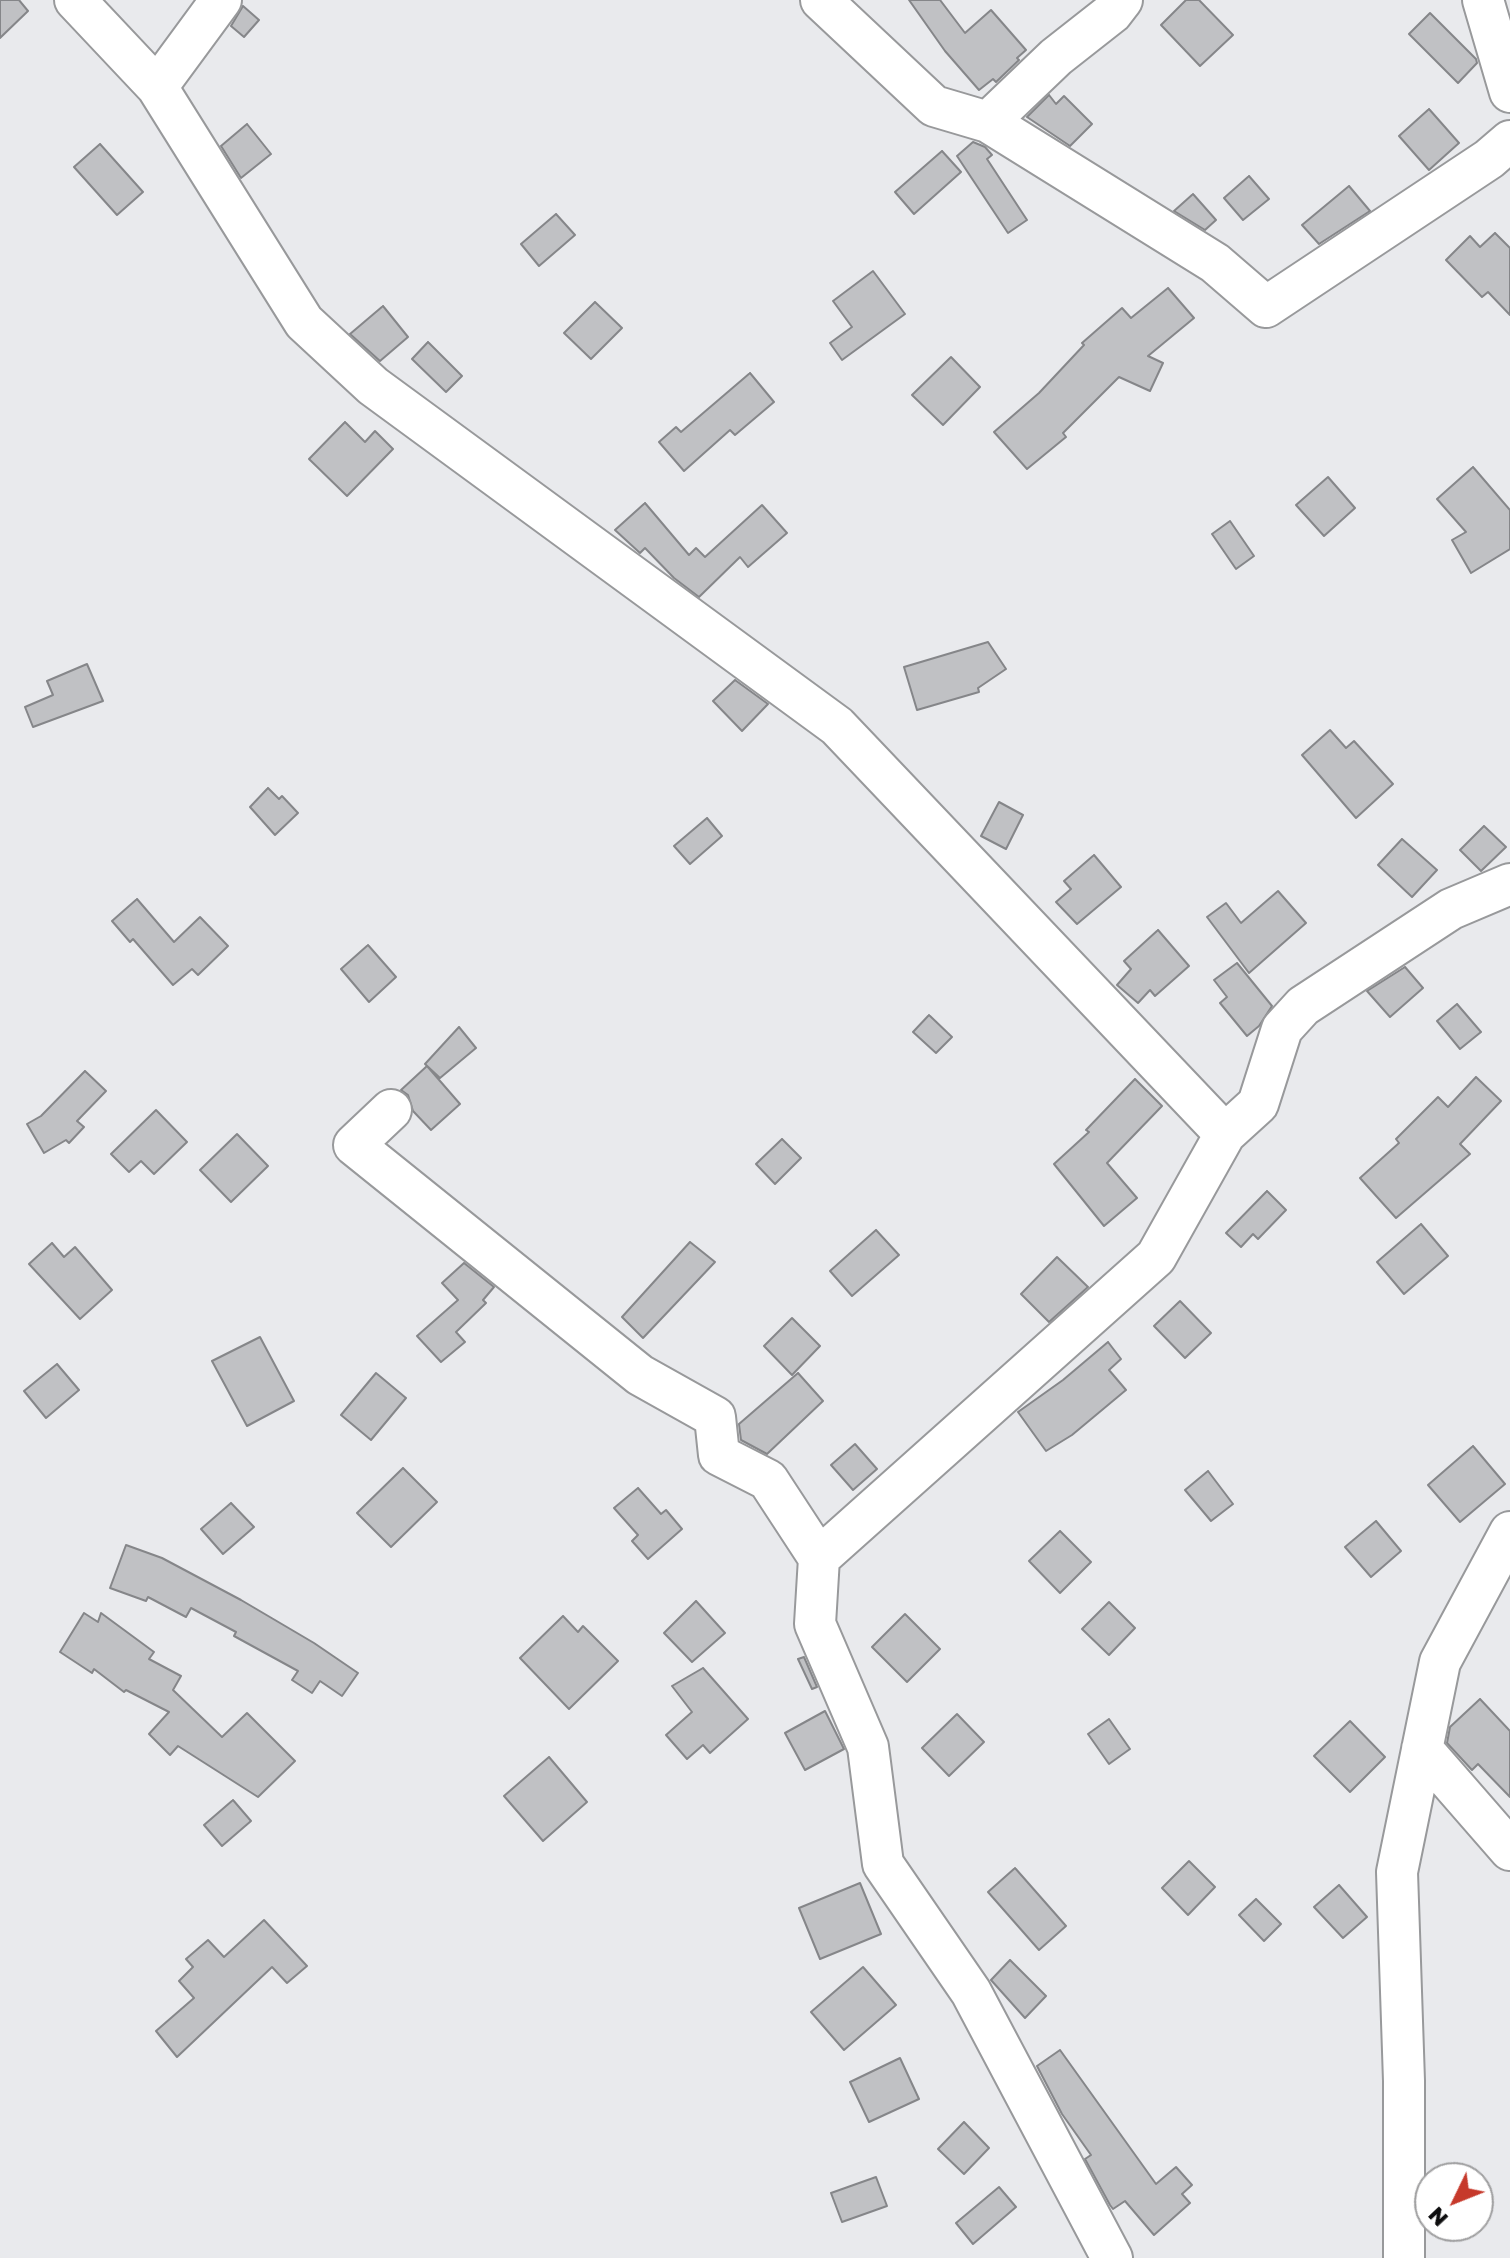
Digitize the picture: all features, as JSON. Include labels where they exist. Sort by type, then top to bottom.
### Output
[{"type":"street","points":[[75,0],[157,87],[304,322],[373,386],[837,726],[1225,1134]]},
{"type":"street","points":[[157,87],[221,0]]},
{"type":"street","points":[[821,0],[934,106],[988,122],[1215,263],[1266,307],[1489,159],[1510,141]]},
{"type":"street","points":[[988,122],[1056,57],[1112,13],[1122,0]]},
{"type":"street","points":[[1483,0],[1510,92]]},
{"type":"street","points":[[819,1558],[1156,1257],[1225,1134],[1258,1104],[1282,1029],[1303,1006],[1451,909],[1510,884]]},
{"type":"street","points":[[391,1110],[354,1145],[640,1375],[715,1417],[719,1455],[768,1480],[819,1558],[815,1624],[868,1747],[883,1864],[971,1992],[1112,2258]]},
{"type":"street","points":[[1404,2258],[1404,2081],[1397,1872],[1440,1662],[1510,1532]]},
{"type":"street","points":[[1422,1749],[1510,1850]]},
{"type":"building","points":[[0,0],[19,0],[28,11],[0,38]]},
{"type":"building","points":[[909,0],[940,0],[965,33],[991,10],[1026,50],[996,82],[993,79],[979,90],[945,51]]},
{"type":"building","points":[[1186,0],[1199,0],[1233,35],[1200,66],[1161,25]]},
{"type":"building","points":[[243,6],[259,20],[244,37],[231,26]]},
{"type":"building","points":[[1430,13],[1476,59],[1477,63],[1458,83],[1409,34]]},
{"type":"building","points":[[1049,95],[1056,104],[1064,96],[1092,124],[1070,146],[1027,117]]},
{"type":"building","points":[[1429,109],[1459,143],[1429,170],[1399,136]]},
{"type":"building","points":[[247,124],[271,154],[241,178],[221,146]]},
{"type":"building","points":[[973,142],[985,147],[992,155],[987,159],[1027,220],[1008,233],[957,156]]},
{"type":"building","points":[[100,144],[143,192],[117,215],[74,167]]},
{"type":"building","points":[[942,151],[961,172],[914,214],[895,192]]},
{"type":"building","points":[[1249,176],[1269,199],[1243,220],[1224,198]]},
{"type":"building","points":[[1349,186],[1370,211],[1319,244],[1302,225]]},
{"type":"building","points":[[1193,194],[1216,220],[1205,230],[1174,211]]},
{"type":"building","points":[[556,214],[575,235],[539,266],[521,244]]},
{"type":"building","points":[[1495,233],[1510,248],[1510,315],[1488,292],[1482,297],[1446,260],[1470,236],[1480,247]]},
{"type":"building","points":[[873,271],[905,314],[842,360],[830,343],[852,327],[833,301]]},
{"type":"building","points":[[1168,288],[1194,318],[1148,356],[1163,363],[1150,391],[1119,377],[1063,433],[1066,437],[1027,469],[994,432],[1039,393],[1084,345],[1082,343],[1122,308],[1131,318]]},
{"type":"building","points":[[595,302],[622,328],[591,359],[564,333]]},
{"type":"building","points":[[383,306],[408,337],[380,361],[350,334]]},
{"type":"building","points":[[428,342],[462,376],[446,392],[412,359]]},
{"type":"building","points":[[951,357],[980,387],[943,425],[912,395]]},
{"type":"building","points":[[750,373],[774,402],[735,435],[730,430],[684,471],[659,442],[676,427],[681,432]]},
{"type":"building","points":[[345,422],[365,442],[375,431],[393,449],[347,496],[309,459]]},
{"type":"building","points":[[1473,467],[1510,510],[1510,549],[1471,573],[1452,540],[1466,532],[1437,499]]},
{"type":"building","points":[[1328,477],[1355,508],[1324,536],[1296,505]]},
{"type":"building","points":[[645,503],[689,555],[696,548],[705,557],[762,505],[787,533],[748,567],[740,557],[699,597],[674,578],[645,548],[640,553],[615,530]]},
{"type":"building","points":[[1230,521],[1254,556],[1236,569],[1212,534]]},
{"type":"building","points":[[988,642],[1006,669],[978,688],[979,692],[917,710],[904,667]]},
{"type":"building","points":[[87,664],[103,701],[33,727],[25,707],[53,695],[47,681]]},
{"type":"building","points":[[735,680],[768,704],[742,731],[713,701]]},
{"type":"building","points":[[1330,730],[1346,748],[1354,741],[1393,784],[1356,818],[1302,755]]},
{"type":"building","points":[[268,788],[279,799],[282,796],[298,813],[275,835],[250,807]]},
{"type":"building","points":[[999,802],[1023,815],[1006,849],[981,836]]},
{"type":"building","points":[[707,818],[722,836],[690,864],[674,846]]},
{"type":"building","points":[[1484,826],[1506,847],[1481,871],[1460,850]]},
{"type":"building","points":[[1402,839],[1437,870],[1412,897],[1378,865]]},
{"type":"building","points":[[1094,855],[1121,887],[1077,924],[1056,902],[1071,889],[1064,881]]},
{"type":"building","points":[[1278,891],[1306,923],[1249,973],[1207,917],[1226,903],[1241,923]]},
{"type":"building","points":[[137,899],[174,942],[200,917],[228,946],[198,975],[192,969],[173,985],[133,939],[130,942],[112,921]]},
{"type":"building","points":[[1158,930],[1189,966],[1155,996],[1150,990],[1138,1003],[1117,985],[1131,969],[1124,961]]},
{"type":"building","points":[[368,945],[396,977],[369,1002],[341,969]]},
{"type":"building","points":[[1237,963],[1272,1006],[1259,1026],[1247,1036],[1220,1003],[1227,997],[1214,980]]},
{"type":"building","points":[[1405,967],[1423,988],[1390,1017],[1367,991]]},
{"type":"building","points":[[1457,1004],[1481,1032],[1460,1049],[1437,1021]]},
{"type":"building","points":[[929,1015],[952,1037],[936,1053],[913,1032]]},
{"type":"building","points":[[459,1027],[476,1048],[440,1078],[425,1064]]},
{"type":"building","points":[[427,1066],[460,1104],[431,1130],[413,1111],[408,1095],[401,1090]]},
{"type":"building","points":[[85,1071],[106,1091],[77,1121],[84,1127],[69,1143],[66,1140],[44,1153],[27,1124],[41,1116]]},
{"type":"building","points":[[1476,1077],[1501,1101],[1460,1144],[1470,1154],[1396,1218],[1360,1178],[1399,1143],[1396,1139],[1438,1097],[1448,1107]]},
{"type":"building","points":[[1135,1079],[1162,1106],[1107,1163],[1137,1198],[1104,1226],[1054,1164],[1089,1132],[1086,1130]]},
{"type":"building","points":[[156,1110],[187,1142],[154,1174],[141,1161],[129,1172],[111,1154]]},
{"type":"building","points":[[237,1134],[268,1166],[231,1202],[200,1170]]},
{"type":"building","points":[[782,1139],[801,1158],[775,1184],[756,1164]]},
{"type":"building","points":[[1267,1191],[1286,1210],[1258,1239],[1253,1234],[1241,1247],[1226,1233]]},
{"type":"building","points":[[1421,1224],[1448,1256],[1404,1294],[1377,1262]]},
{"type":"building","points":[[876,1230],[899,1255],[852,1296],[830,1271]]},
{"type":"building","points":[[690,1242],[715,1262],[643,1338],[622,1317]]},
{"type":"building","points":[[52,1243],[64,1257],[75,1247],[112,1290],[80,1319],[29,1264]]},
{"type":"building","points":[[1057,1257],[1088,1287],[1049,1322],[1021,1294]]},
{"type":"building","points":[[464,1263],[494,1287],[483,1300],[486,1303],[456,1332],[465,1342],[441,1362],[417,1336],[458,1300],[442,1283]]},
{"type":"building","points":[[1180,1301],[1211,1333],[1185,1358],[1154,1326]]},
{"type":"building","points":[[792,1318],[820,1346],[792,1375],[764,1346]]},
{"type":"building","points":[[260,1337],[294,1401],[247,1426],[212,1361]]},
{"type":"building","points":[[1108,1342],[1121,1359],[1109,1370],[1126,1390],[1072,1435],[1046,1451],[1018,1412]]},
{"type":"building","points":[[57,1364],[79,1390],[46,1418],[24,1391]]},
{"type":"building","points":[[376,1373],[406,1398],[371,1440],[341,1415]]},
{"type":"building","points":[[798,1373],[823,1401],[767,1454],[741,1440],[739,1424]]},
{"type":"building","points":[[855,1444],[877,1469],[853,1490],[831,1465]]},
{"type":"building","points":[[1473,1446],[1505,1484],[1460,1522],[1428,1485]]},
{"type":"building","points":[[403,1468],[437,1502],[391,1547],[357,1513]]},
{"type":"building","points":[[1208,1471],[1233,1504],[1211,1521],[1185,1490]]},
{"type":"building","points":[[638,1488],[661,1514],[666,1510],[682,1529],[648,1559],[632,1541],[638,1535],[614,1508]]},
{"type":"building","points":[[231,1503],[254,1527],[223,1554],[201,1529]]},
{"type":"building","points":[[1376,1521],[1401,1551],[1371,1577],[1345,1547]]},
{"type":"building","points":[[1060,1531],[1091,1562],[1060,1593],[1029,1561]]},
{"type":"building","points":[[126,1545],[162,1558],[241,1600],[358,1673],[342,1696],[320,1681],[312,1693],[292,1680],[298,1671],[191,1608],[186,1617],[148,1597],[146,1601],[110,1588]]},
{"type":"building","points":[[696,1601],[725,1633],[692,1662],[664,1633]]},
{"type":"building","points":[[1109,1602],[1135,1628],[1109,1655],[1082,1629]]},
{"type":"building","points":[[84,1613],[98,1622],[101,1613],[154,1652],[149,1659],[181,1676],[173,1690],[222,1737],[247,1713],[295,1761],[258,1797],[178,1746],[170,1755],[149,1734],[169,1712],[126,1690],[124,1692],[94,1669],[92,1673],[60,1652]]},
{"type":"building","points":[[905,1614],[940,1649],[907,1682],[872,1647]]},
{"type":"building","points":[[563,1616],[578,1632],[583,1626],[618,1661],[569,1709],[520,1658]]},
{"type":"building","points":[[804,1657],[817,1687],[812,1689],[798,1659]]},
{"type":"building","points":[[703,1668],[748,1719],[710,1753],[703,1745],[687,1759],[666,1735],[692,1712],[672,1686]]},
{"type":"building","points":[[1480,1699],[1510,1731],[1510,1797],[1478,1764],[1472,1770],[1447,1743],[1450,1727]]},
{"type":"building","points":[[825,1711],[844,1749],[805,1770],[785,1733]]},
{"type":"building","points":[[957,1714],[984,1742],[949,1776],[922,1748]]},
{"type":"building","points":[[1109,1719],[1130,1749],[1109,1764],[1088,1734]]},
{"type":"building","points":[[1350,1721],[1385,1757],[1350,1792],[1314,1756]]},
{"type":"building","points":[[549,1757],[587,1802],[543,1841],[504,1796]]},
{"type":"building","points":[[233,1800],[251,1821],[222,1846],[204,1825]]},
{"type":"building","points":[[1189,1861],[1215,1887],[1188,1915],[1162,1888]]},
{"type":"building","points":[[1015,1868],[1066,1926],[1039,1950],[988,1892]]},
{"type":"building","points":[[860,1883],[881,1934],[820,1959],[799,1908]]},
{"type":"building","points":[[1339,1885],[1367,1917],[1343,1938],[1314,1907]]},
{"type":"building","points":[[1256,1899],[1281,1924],[1264,1941],[1239,1915]]},
{"type":"building","points":[[264,1920],[307,1966],[287,1983],[272,1967],[177,2057],[156,2031],[194,1998],[179,1981],[193,1967],[186,1959],[208,1940],[224,1957]]},
{"type":"building","points":[[1010,1960],[1046,1996],[1025,2018],[991,1980]]},
{"type":"building","points":[[863,1967],[896,2005],[844,2050],[811,2012]]},
{"type":"building","points":[[1060,2050],[1156,2184],[1176,2167],[1192,2185],[1182,2194],[1190,2203],[1154,2235],[1125,2201],[1113,2209],[1110,2205],[1085,2159],[1091,2155],[1062,2114],[1037,2066]]},
{"type":"building","points":[[900,2058],[919,2099],[869,2122],[850,2082]]},
{"type":"building","points":[[964,2122],[989,2148],[964,2174],[938,2149]]},
{"type":"building","points":[[876,2177],[887,2206],[842,2222],[831,2193]]},
{"type":"building","points":[[999,2187],[1016,2207],[973,2244],[956,2223]]}]
